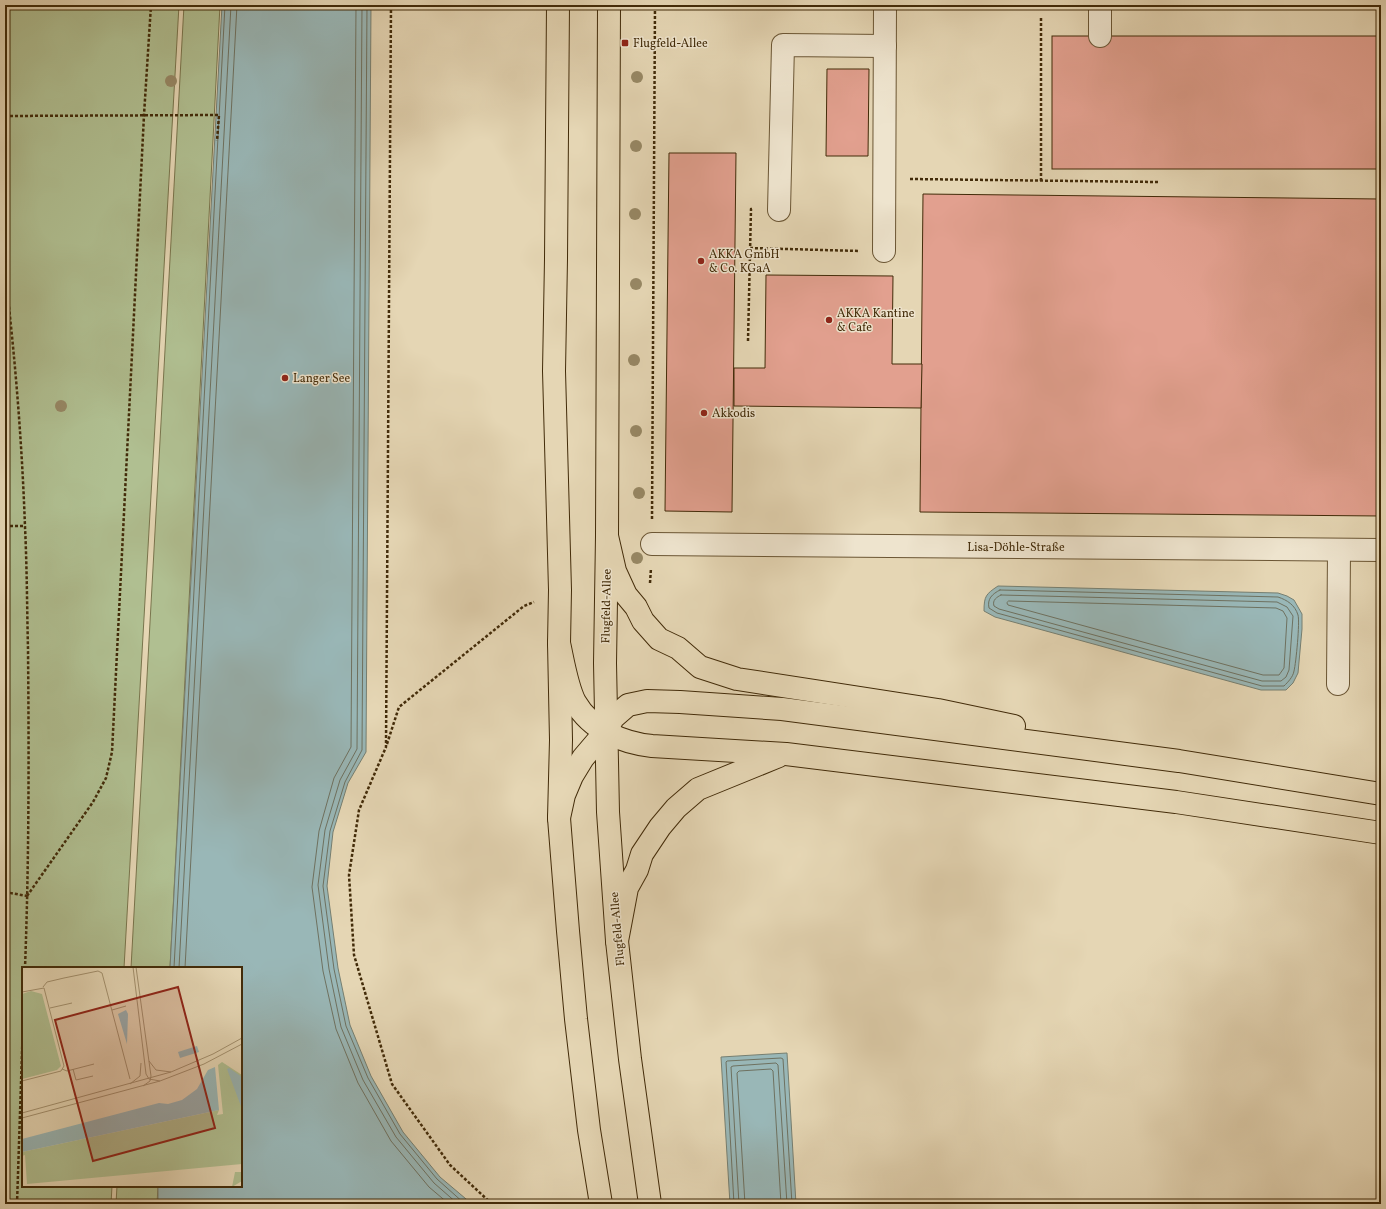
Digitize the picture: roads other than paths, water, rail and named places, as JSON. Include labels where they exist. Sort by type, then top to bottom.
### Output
[{"type":"main road","points":[[558,5],[554,371],[560,590],[559,643],[561,740],[559,818],[576,1019],[589,1130],[601,1204]]},
{"type":"main road","name":"Flugfeld-Allee","points":[[609,5],[607,536],[605,663],[608,812],[617,941],[630,1059],[650,1204]]},
{"type":"main road","points":[[607,536],[615,571],[626,595],[636,607],[643,621],[659,639],[678,648],[700,666],[737,679],[938,710],[1179,761]]},
{"type":"main road","points":[[559,643],[566,674],[575,702],[590,721],[616,737],[644,745],[786,754],[1176,802],[1381,833]]},
{"type":"main road","points":[[559,818],[564,795],[572,776],[583,758],[606,732],[613,718],[628,705],[647,701],[782,709],[1179,761],[1381,794]]},
{"type":"main road","points":[[617,941],[627,888],[637,870],[642,854],[660,827],[676,808],[698,789],[786,754]]},
{"type":"lane","points":[[884,251],[885,5]]},
{"type":"lane","points":[[1100,5],[1100,36]]},
{"type":"lane","points":[[779,210],[783,45],[885,46]]},
{"type":"lane","name":"Lisa-Döhle-Straße","points":[[652,544],[1381,550]]},
{"type":"lane","points":[[1338,684],[1339,550]]},
{"type":"water","name":"Langer See","points":[[222,5],[371,5],[366,752],[348,783],[333,832],[327,886],[338,968],[350,1025],[371,1076],[403,1132],[440,1177],[472,1204],[158,1204],[158,1187],[242,1187],[242,967],[170,967]]},
{"type":"water","points":[[998,586],[1278,593],[1294,600],[1302,614],[1298,673],[1293,683],[1286,690],[1261,690],[995,617],[984,611],[984,602],[988,593]]},
{"type":"water","points":[[787,1053],[796,1204],[730,1204],[721,1057]]},
{"type":"place","name":"Flugfeld-Allee","points":[[625,43]]},
{"type":"place","name":"AKKA GmbH & Co. KGaA","points":[[701,261]]},
{"type":"place","name":"AKKA Kantine & Cafe","points":[[829,320]]},
{"type":"place","name":"Langer See","points":[[285,378]]},
{"type":"place","name":"Akkodis","points":[[704,413]]}]
